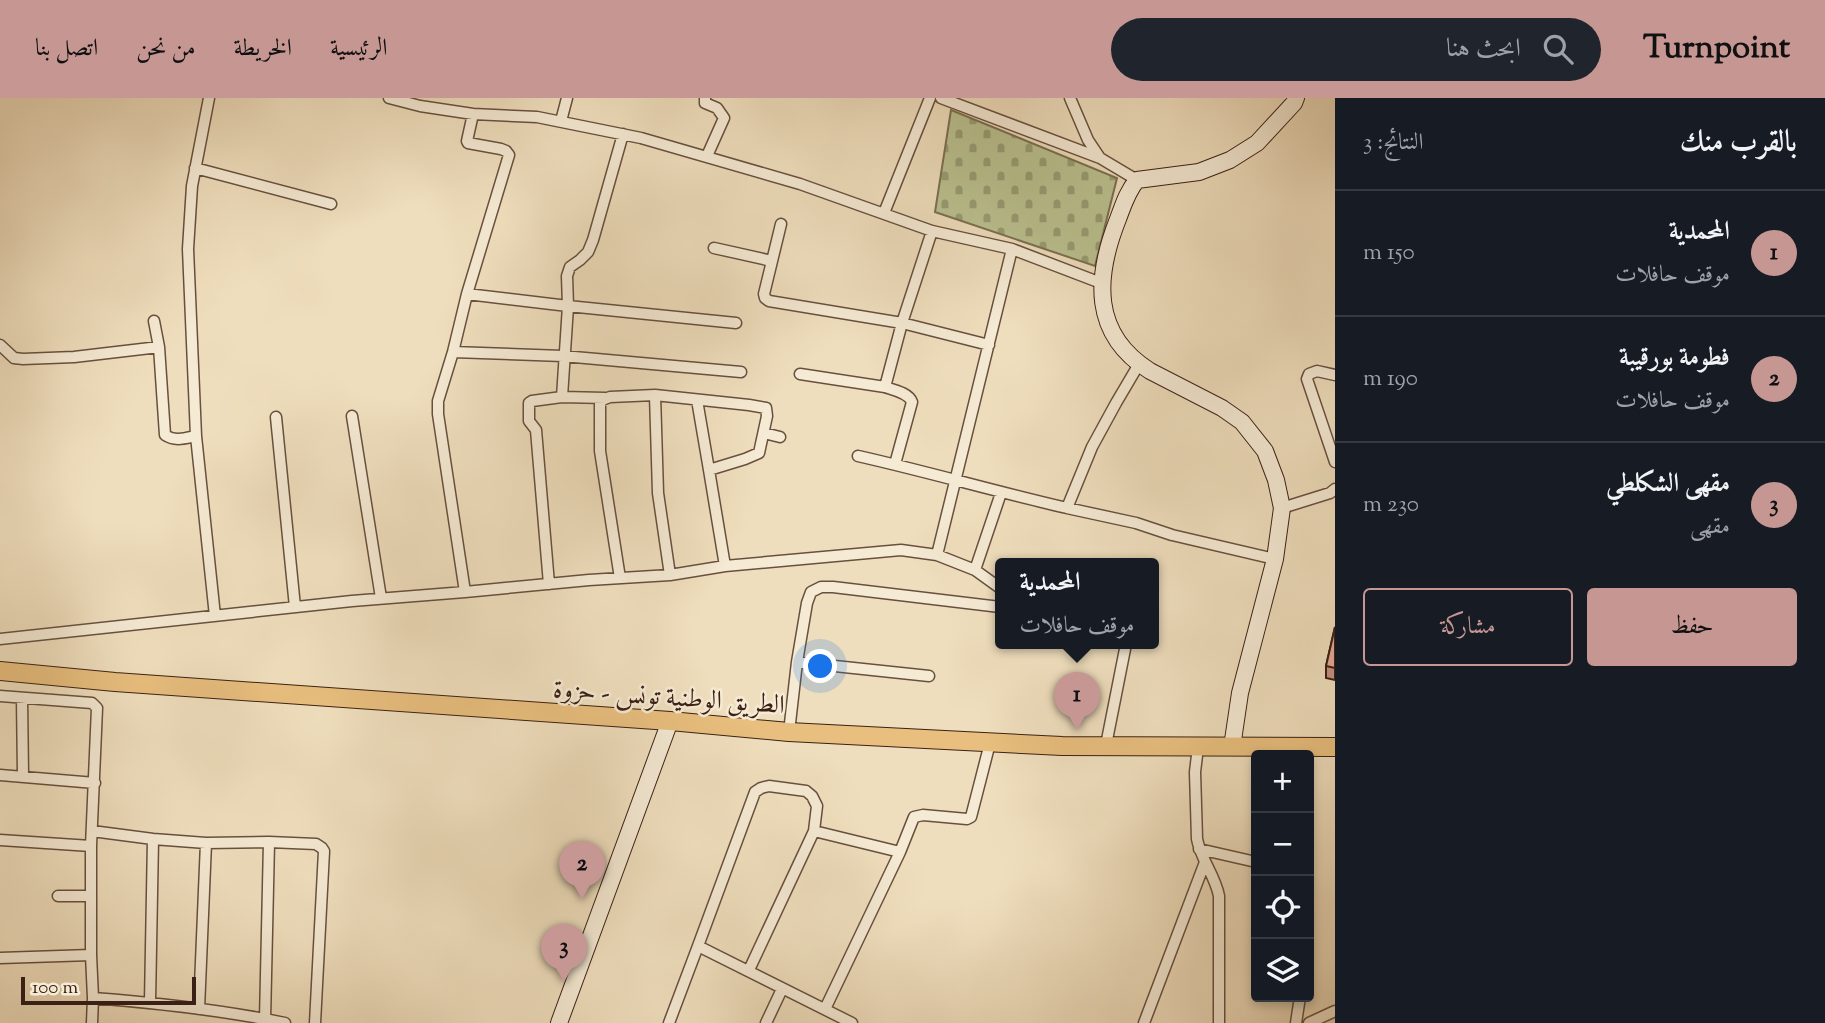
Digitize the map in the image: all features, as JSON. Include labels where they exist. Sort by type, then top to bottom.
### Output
[{"type":"main road","name":"الطريق الوطنية تونس - حزوة","points":[[0,671],[114,682],[670,721],[789,732],[1062,746],[1335,747]]},
{"type":"street","points":[[209,98],[192,186],[188,249],[196,436],[215,616]]},
{"type":"street","points":[[389,98],[443,104],[473,114],[517,115],[561,121],[623,134],[707,156],[932,231],[1012,249],[1101,283]]},
{"type":"street","points":[[561,121],[567,98]]},
{"type":"street","points":[[705,98],[705,103],[717,108],[724,118],[707,156]]},
{"type":"street","points":[[884,213],[930,98]]},
{"type":"street","points":[[1070,98],[1088,140],[1100,158]]},
{"type":"street","points":[[948,99],[1100,158],[1137,180],[1199,172],[1230,160],[1257,143],[1296,98]]},
{"type":"street","points":[[465,592],[438,401],[509,155],[501,149],[468,143],[473,114]]},
{"type":"street","points":[[562,397],[568,306],[567,276],[570,267],[588,252],[593,240],[623,134]]},
{"type":"street","points":[[195,168],[331,204]]},
{"type":"street","points":[[1137,180],[1130,188],[1112,235],[1101,283],[1106,318],[1120,346],[1139,364],[1222,408],[1241,422],[1265,451],[1276,480],[1282,508],[1275,559],[1240,693],[1232,747]]},
{"type":"street","points":[[781,224],[764,294],[769,301],[902,323],[989,345]]},
{"type":"street","points":[[885,387],[902,323],[932,231]]},
{"type":"street","points":[[714,248],[772,261]]},
{"type":"street","points":[[937,555],[1012,249]]},
{"type":"street","points":[[467,294],[736,323]]},
{"type":"street","points":[[154,321],[159,347],[166,435],[176,440],[196,436]]},
{"type":"street","points":[[0,345],[14,358],[23,359],[159,347]]},
{"type":"street","points":[[453,352],[563,356],[741,372]]},
{"type":"street","points":[[1068,508],[1092,447],[1139,364]]},
{"type":"street","points":[[1335,375],[1317,371],[1312,372],[1307,379],[1335,462]]},
{"type":"street","points":[[800,374],[885,387],[911,398],[895,464]]},
{"type":"street","points":[[550,584],[536,430],[530,421],[529,403],[562,397],[655,395],[766,408],[761,450],[755,456],[709,470]]},
{"type":"street","points":[[655,395],[658,493],[670,575]]},
{"type":"street","points":[[605,398],[600,404],[600,451],[620,578]]},
{"type":"street","points":[[697,400],[725,566]]},
{"type":"street","points":[[352,416],[381,598]]},
{"type":"street","points":[[276,417],[295,607]]},
{"type":"street","points":[[764,433],[780,437]]},
{"type":"street","points":[[858,456],[1001,493],[1136,523],[1172,536],[1275,559]]},
{"type":"street","points":[[1282,508],[1335,489]]},
{"type":"street","points":[[975,570],[1001,493]]},
{"type":"street","points":[[0,639],[381,598],[670,575],[725,566],[901,550],[937,555],[975,570],[995,584]]},
{"type":"street","points":[[789,732],[797,663],[811,592],[821,587],[995,606]]},
{"type":"street","points":[[1106,746],[1125,649]]},
{"type":"street","points":[[797,663],[929,677]]},
{"type":"street","points":[[0,695],[95,704],[97,708],[91,846],[92,1023]]},
{"type":"street","points":[[22,698],[23,776]]},
{"type":"street","points":[[559,1023],[670,721]]},
{"type":"street","points":[[825,1009],[914,817],[923,814],[967,819],[971,817],[990,743]]},
{"type":"street","points":[[1198,747],[1195,772],[1197,839],[1219,896],[1219,1023]]},
{"type":"street","points":[[0,775],[95,783]]},
{"type":"street","points":[[669,1023],[755,792],[769,786],[806,792],[812,796],[817,806],[814,831],[749,970]]},
{"type":"street","points":[[92,831],[206,843],[316,844],[323,848],[315,1023]]},
{"type":"street","points":[[814,831],[900,852]]},
{"type":"street","points":[[150,1002],[153,839]]},
{"type":"street","points":[[0,840],[91,846]]},
{"type":"street","points":[[93,998],[150,1002],[274,1022],[269,842]]},
{"type":"street","points":[[199,1009],[206,843]]},
{"type":"street","points":[[1199,849],[1251,861]]},
{"type":"street","points":[[1144,1023],[1205,862]]},
{"type":"street","points":[[58,895],[91,896]]},
{"type":"street","points":[[698,946],[852,1023]]},
{"type":"street","points":[[0,958],[91,955]]},
{"type":"street","points":[[766,1023],[782,989]]},
{"type":"street","points":[[1296,1023],[1299,1002]]},
{"type":"street","points":[[217,1011],[217,1023]]},
{"type":"street","points":[[1309,1023],[1335,1011]]},
{"type":"green space","points":[[951,110],[1117,178],[1095,266],[935,212]]},
{"type":"building","points":[[1335,627],[1335,668],[1326,666]]},
{"type":"place","name":"المحمدية","points":[[1077,730]]},
{"type":"place","name":"فطومة بورقيبة","points":[[582,899]]},
{"type":"place","name":"مقهى الشكلطي","points":[[564,982]]}]
